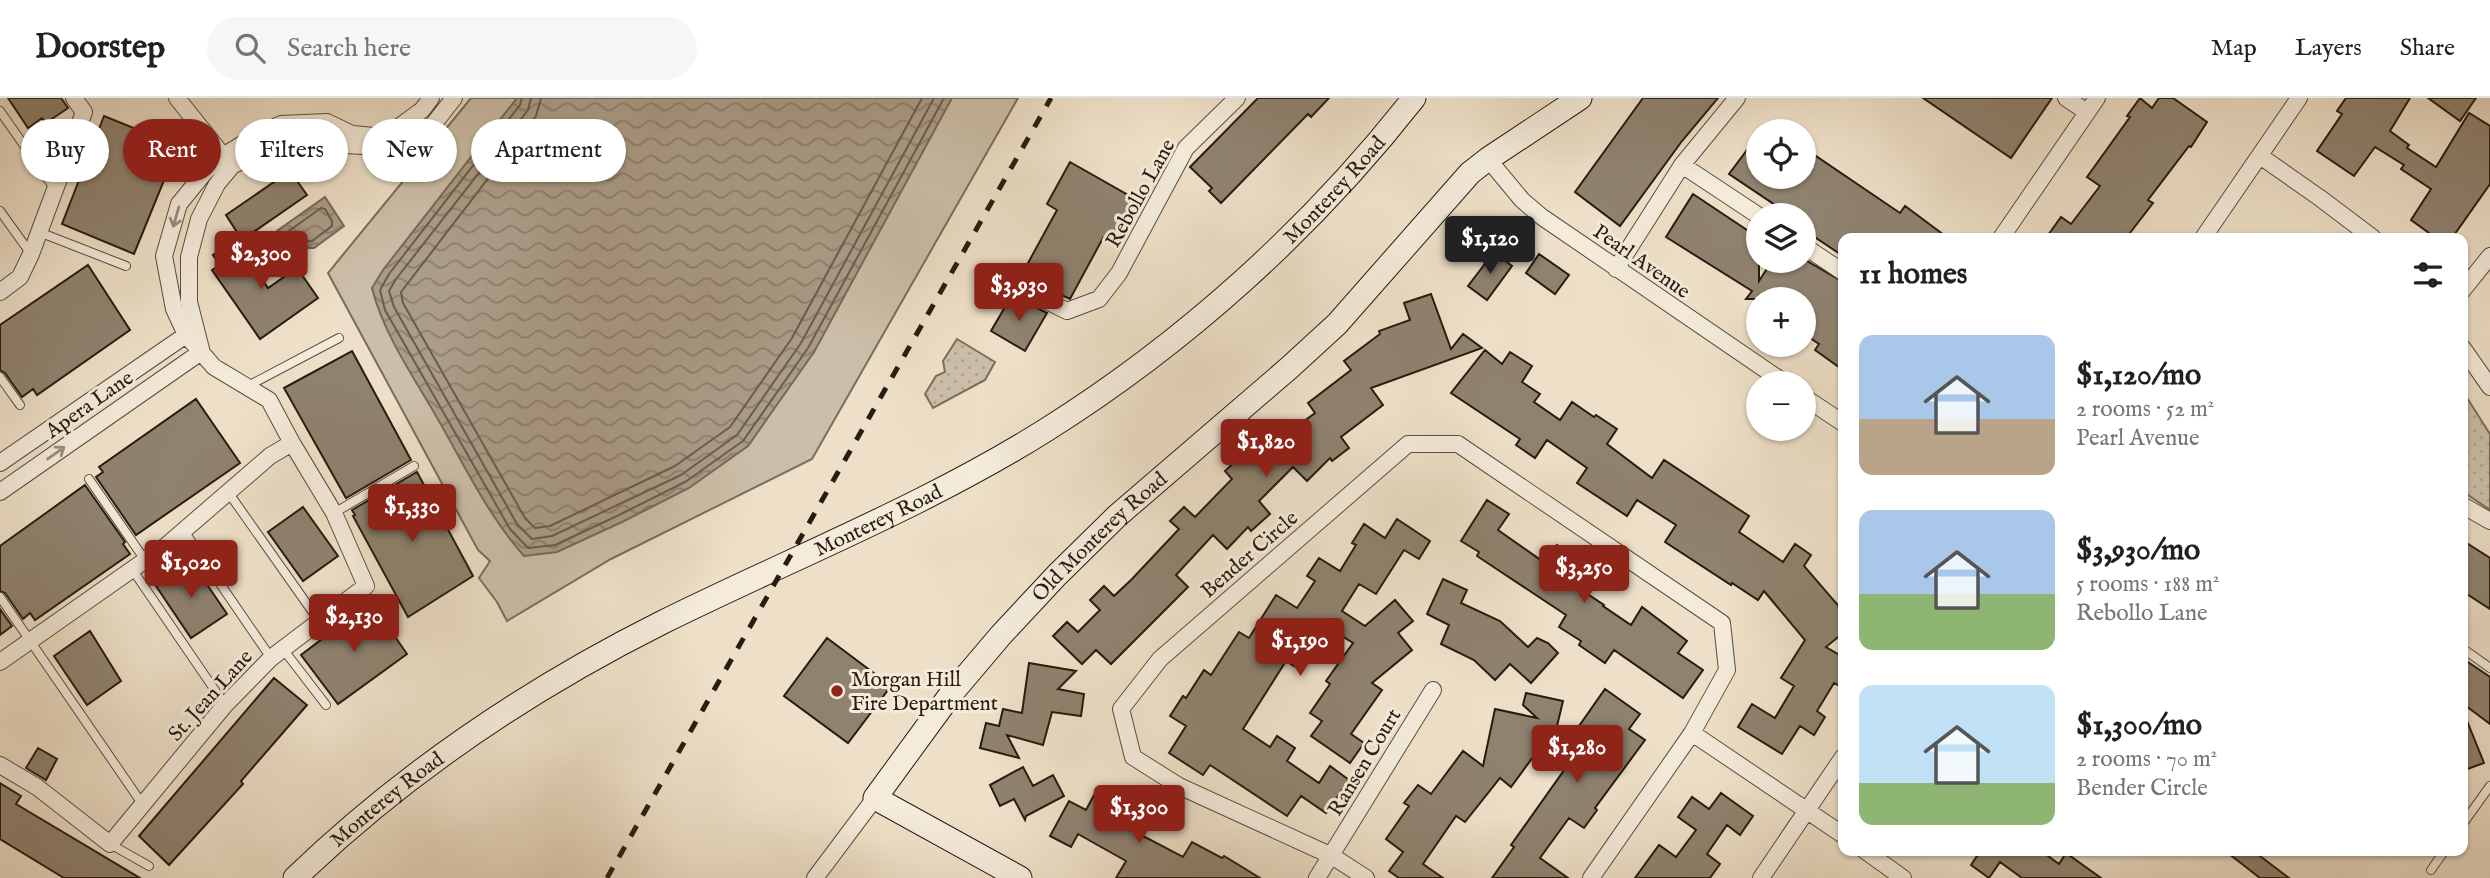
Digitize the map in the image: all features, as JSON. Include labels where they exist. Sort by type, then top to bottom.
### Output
[{"type":"main road","name":"Monterey Road","points":[[295,878],[398,788],[491,721],[544,687],[659,624],[940,489],[1045,431],[1095,397],[1195,322],[1292,236],[1372,151],[1414,98]]},
{"type":"main road","name":"Old Monterey Road","points":[[875,798],[951,694],[1000,635],[1057,575],[1117,516],[1337,324],[1454,190],[1488,159],[1580,98]]},
{"type":"main road","points":[[875,798],[1020,878]]},
{"type":"street","points":[[0,292],[20,277],[40,232],[84,112],[74,98]]},
{"type":"street","points":[[177,98],[227,161]]},
{"type":"street","points":[[201,352],[189,302],[189,257],[199,219],[227,161],[249,139],[281,124],[327,122],[352,134],[385,137],[422,110],[431,98]]},
{"type":"street","points":[[201,352],[186,335],[174,309],[164,256],[179,204],[205,172],[227,161],[289,142],[364,146],[409,141],[429,130],[454,98]]},
{"type":"street","name":"Rebollo Lane","points":[[1005,280],[1067,311],[1099,299],[1119,273],[1186,148],[1237,98]]},
{"type":"street","points":[[1616,269],[1682,165],[1737,98]]},
{"type":"street","points":[[2066,98],[2087,112]]},
{"type":"street","points":[[2004,233],[2097,98]]},
{"type":"street","points":[[2206,233],[2299,98]]},
{"type":"street","points":[[2260,156],[2366,233]]},
{"type":"street","name":"Pearl Avenue","points":[[1488,159],[1504,180],[1532,208],[1616,269],[1767,371]]},
{"type":"street","points":[[1682,165],[1746,207]]},
{"type":"street","points":[[1816,254],[1838,269]]},
{"type":"street","points":[[2468,283],[2490,256]]},
{"type":"street","name":"Apera Lane","points":[[0,463],[186,335]]},
{"type":"street","name":"Apera Lane","points":[[0,492],[201,352]]},
{"type":"street","name":"St. Jean Lane","points":[[110,844],[225,705],[277,653],[366,586],[334,513],[270,400],[214,367],[201,352]]},
{"type":"street","points":[[2468,355],[2490,387]]},
{"type":"street","points":[[1816,405],[1838,420]]},
{"type":"street","points":[[0,662],[139,565],[184,531],[270,456],[292,443]]},
{"type":"street","name":"Bender Circle","points":[[1366,878],[1332,856],[1179,786],[1133,757],[1121,709],[1160,659],[1408,444],[1458,444],[1722,623],[1727,670],[1692,733],[1591,878]]},
{"type":"street","points":[[2468,508],[2490,521]]},
{"type":"street","name":"Ransen Court","points":[[1332,856],[1433,690]]},
{"type":"street","points":[[1692,733],[1838,831]]},
{"type":"street","points":[[1760,878],[1838,764]]},
{"type":"street","points":[[0,765],[37,787],[110,844]]},
{"type":"street","name":"Old Monterey Road","points":[[815,878],[875,798]]},
{"type":"street","points":[[1317,878],[1332,856]]},
{"type":"street","points":[[1872,856],[1903,878]]},
{"type":"lane","points":[[0,111],[54,188]]},
{"type":"lane","points":[[0,211],[31,254]]},
{"type":"lane","points":[[40,232],[126,266]]},
{"type":"lane","points":[[248,386],[339,338]]},
{"type":"lane","points":[[0,377],[20,405]]},
{"type":"lane","points":[[334,513],[414,466]]},
{"type":"lane","points":[[89,479],[225,705]]},
{"type":"lane","points":[[228,492],[319,621]]},
{"type":"lane","points":[[184,531],[277,653],[326,705]]},
{"type":"lane","points":[[0,597],[143,805]]},
{"type":"lane","points":[[2468,653],[2490,668]]},
{"type":"lane","points":[[2468,817],[2490,786]]},
{"type":"lane","points":[[110,844],[149,866]]},
{"type":"lane","points":[[2431,870],[2441,856]]},
{"type":"shaded area","points":[[471,98],[1018,98],[812,459],[611,559],[507,621],[479,578],[490,561],[478,550],[328,273],[402,182],[457,182],[457,119],[454,119]]},
{"type":"shaded area","points":[[957,339],[995,362],[985,380],[933,408],[925,394],[936,376],[945,372],[943,361]]},
{"type":"shaded area","points":[[2468,399],[2490,434],[2490,510],[2468,495]]},
{"type":"water","points":[[517,98],[952,98],[814,352],[748,446],[689,488],[622,522],[557,552],[524,556],[489,509],[402,357],[384,323],[372,288],[452,182],[457,182],[457,175],[471,157],[471,182],[626,182],[626,119],[501,119]]},
{"type":"water","points":[[325,197],[344,226],[314,248],[292,248],[279,256],[267,238]]},
{"type":"building","points":[[8,98],[61,98],[68,108],[52,119],[22,119]]},
{"type":"building","points":[[1258,98],[1329,98],[1311,117],[1308,114],[1221,203],[1209,191],[1212,188],[1190,167]]},
{"type":"building","points":[[1643,98],[1718,98],[1682,141],[1620,226],[1575,192]]},
{"type":"building","points":[[1923,98],[2052,98],[2011,158]]},
{"type":"building","points":[[2140,98],[2152,108],[2159,98],[2173,98],[2207,122],[2191,147],[2189,146],[2148,200],[2153,203],[2130,233],[2050,233],[2061,217],[2071,224],[2100,186],[2087,177],[2130,117],[2127,116]]},
{"type":"building","points":[[2346,98],[2410,98],[2390,131],[2409,145],[2407,148],[2436,167],[2469,113],[2490,126],[2490,184],[2456,233],[2429,233],[2411,220],[2431,189],[2401,169],[2404,165],[2375,147],[2354,176],[2317,151],[2342,114],[2337,111]]},
{"type":"building","points":[[2428,98],[2476,98],[2460,121]]},
{"type":"building","points":[[104,116],[123,124],[123,182],[163,182],[134,254],[62,224],[78,182],[109,182],[109,119],[103,119]]},
{"type":"building","points":[[1746,151],[1746,185],[1729,174]]},
{"type":"building","points":[[1816,156],[1900,213],[1905,206],[1941,233],[1838,233],[1838,253],[1816,238],[1816,203],[1772,203],[1751,189],[1816,189]]},
{"type":"building","points":[[1070,162],[1135,199],[1117,237],[1115,235],[1111,243],[1103,238],[1070,299],[1022,277],[1022,274],[1057,210],[1047,204]]},
{"type":"building","points":[[274,182],[298,182],[307,195],[242,240],[226,215]]},
{"type":"building","points":[[1693,194],[1746,229],[1746,273],[1759,273],[1759,281],[1764,273],[1816,273],[1816,266],[1838,279],[1838,366],[1816,351],[1819,344],[1816,342],[1816,287],[1746,287],[1666,237]]},
{"type":"building","points":[[235,240],[268,288],[297,268],[318,298],[260,339],[212,270],[220,265],[213,255]]},
{"type":"building","points":[[1494,252],[1512,266],[1487,300],[1468,286]]},
{"type":"building","points":[[1539,254],[1569,275],[1555,294],[1526,273]]},
{"type":"building","points":[[88,265],[130,330],[37,395],[33,389],[22,397],[0,370],[0,325]]},
{"type":"building","points":[[1431,294],[1451,349],[1463,334],[1482,348],[1371,388],[1383,405],[1341,437],[1349,448],[1332,461],[1330,458],[1307,481],[1293,467],[1259,501],[1270,514],[1251,531],[1248,527],[1227,549],[1213,535],[1176,575],[1188,587],[1111,664],[1096,650],[1082,664],[1053,636],[1067,622],[1078,632],[1100,610],[1090,600],[1104,586],[1114,596],[1132,579],[1179,529],[1170,521],[1184,507],[1195,517],[1232,479],[1225,471],[1242,455],[1245,458],[1264,439],[1275,449],[1296,427],[1315,413],[1308,403],[1351,370],[1344,361],[1380,334],[1379,331],[1410,320],[1404,303]]},
{"type":"building","points":[[1012,295],[1047,313],[1025,351],[991,331]]},
{"type":"building","points":[[1485,350],[1502,364],[1510,352],[1532,366],[1522,382],[1540,394],[1534,402],[1560,420],[1572,402],[1617,429],[1607,444],[1652,478],[1664,460],[1749,516],[1739,532],[1783,562],[1795,544],[1811,555],[1804,566],[1838,605],[1838,637],[1826,647],[1838,654],[1838,685],[1834,683],[1817,711],[1825,717],[1814,735],[1800,726],[1782,754],[1738,727],[1752,704],[1775,718],[1794,686],[1781,678],[1805,640],[1764,591],[1758,600],[1732,583],[1731,585],[1665,542],[1676,525],[1637,500],[1627,516],[1577,483],[1587,468],[1547,440],[1535,458],[1516,445],[1520,439],[1451,393]]},
{"type":"building","points":[[352,351],[411,460],[346,498],[284,388]]},
{"type":"building","points":[[196,399],[240,463],[136,535],[96,477],[103,472],[99,467]]},
{"type":"building","points":[[417,472],[473,576],[408,617],[352,510]]},
{"type":"building","points":[[85,485],[125,542],[123,544],[130,554],[35,620],[30,613],[23,619],[5,593],[0,591],[0,546]]},
{"type":"building","points":[[1487,500],[1509,514],[1498,530],[1545,563],[1557,545],[1573,556],[1570,560],[1596,577],[1586,593],[1603,606],[1631,625],[1642,607],[1687,641],[1678,653],[1703,670],[1683,698],[1614,650],[1605,663],[1579,645],[1581,641],[1559,627],[1566,615],[1477,556],[1479,552],[1461,541]]},
{"type":"building","points":[[303,507],[338,556],[303,581],[268,532]]},
{"type":"building","points":[[1397,519],[1430,541],[1419,559],[1404,550],[1376,594],[1359,584],[1342,611],[1365,626],[1395,600],[1413,621],[1398,633],[1412,650],[1372,683],[1382,690],[1351,734],[1364,743],[1350,763],[1311,736],[1322,721],[1310,713],[1330,684],[1326,681],[1353,643],[1321,623],[1294,666],[1286,661],[1243,729],[1270,747],[1277,736],[1295,748],[1287,761],[1319,783],[1330,766],[1349,780],[1326,813],[1301,796],[1287,816],[1210,765],[1203,775],[1169,753],[1186,726],[1170,716],[1183,696],[1186,698],[1204,670],[1211,675],[1239,632],[1249,638],[1276,595],[1297,608],[1315,581],[1307,576],[1319,558],[1340,571],[1356,545],[1352,543],[1364,524],[1385,538]]},
{"type":"building","points":[[2468,544],[2490,558],[2490,609],[2468,595]]},
{"type":"building","points":[[191,561],[227,614],[191,638],[156,586]]},
{"type":"building","points":[[1443,579],[1467,590],[1461,603],[1500,621],[1528,647],[1537,638],[1548,643],[1558,653],[1531,683],[1510,664],[1495,680],[1474,660],[1441,644],[1449,625],[1427,614]]},
{"type":"building","points":[[371,602],[407,654],[338,704],[301,655]]},
{"type":"building","points":[[0,609],[12,626],[0,635]]},
{"type":"building","points":[[90,631],[121,681],[87,705],[54,656]]},
{"type":"building","name":"Morgan Hill Fire Department","points":[[827,638],[891,686],[848,743],[784,696]]},
{"type":"building","points":[[2468,662],[2490,677],[2490,724],[2468,708]]},
{"type":"building","points":[[1029,663],[1076,671],[1058,689],[1084,694],[1081,716],[1052,712],[1043,745],[1007,735],[1019,758],[980,748],[986,723],[999,726],[1003,709],[1022,713]]},
{"type":"building","points":[[274,678],[307,705],[241,781],[243,784],[169,865],[139,836]]},
{"type":"building","points":[[1605,689],[1640,714],[1629,729],[1645,740],[1595,808],[1597,810],[1584,828],[1569,818],[1540,858],[1568,878],[1492,878],[1514,847],[1511,845],[1572,759],[1558,756]]},
{"type":"building","points":[[1526,693],[1563,701],[1552,747],[1538,736],[1533,757],[1511,787],[1500,778],[1465,822],[1456,816],[1423,864],[1443,878],[1399,878],[1389,871],[1403,852],[1386,839],[1409,806],[1404,803],[1418,785],[1431,794],[1463,751],[1483,766],[1495,709],[1537,718],[1523,705]]},
{"type":"building","points":[[2468,723],[2484,763],[2468,769]]},
{"type":"building","points":[[38,748],[57,759],[46,780],[26,768]]},
{"type":"building","points":[[1023,767],[1033,786],[1053,775],[1064,796],[1026,816],[1025,820],[1014,799],[1000,806],[990,785]]},
{"type":"building","points":[[0,783],[21,796],[16,804],[140,878],[64,878],[0,839]]},
{"type":"building","points":[[1721,793],[1753,816],[1740,835],[1727,825],[1707,854],[1720,864],[1710,878],[1635,878],[1659,845],[1676,857],[1696,830],[1678,817],[1692,797],[1709,809]]},
{"type":"building","points":[[1094,795],[1122,810],[1124,807],[1150,824],[1143,836],[1183,857],[1192,842],[1222,858],[1224,856],[1260,878],[1116,878],[1126,861],[1078,834],[1071,847],[1050,836],[1069,801],[1086,810]]},
{"type":"building","points":[[1977,856],[2048,856],[2059,864],[2064,856],[2070,856],[2101,878],[2022,878],[2000,862],[1989,878],[1971,865]]},
{"type":"building","points":[[2232,856],[2260,856],[2289,878],[2260,878]]},
{"type":"railway","points":[[607,878],[1051,98]]},
{"type":"place","name":"Morgan Hill Fire Department","points":[[837,691]]}]
